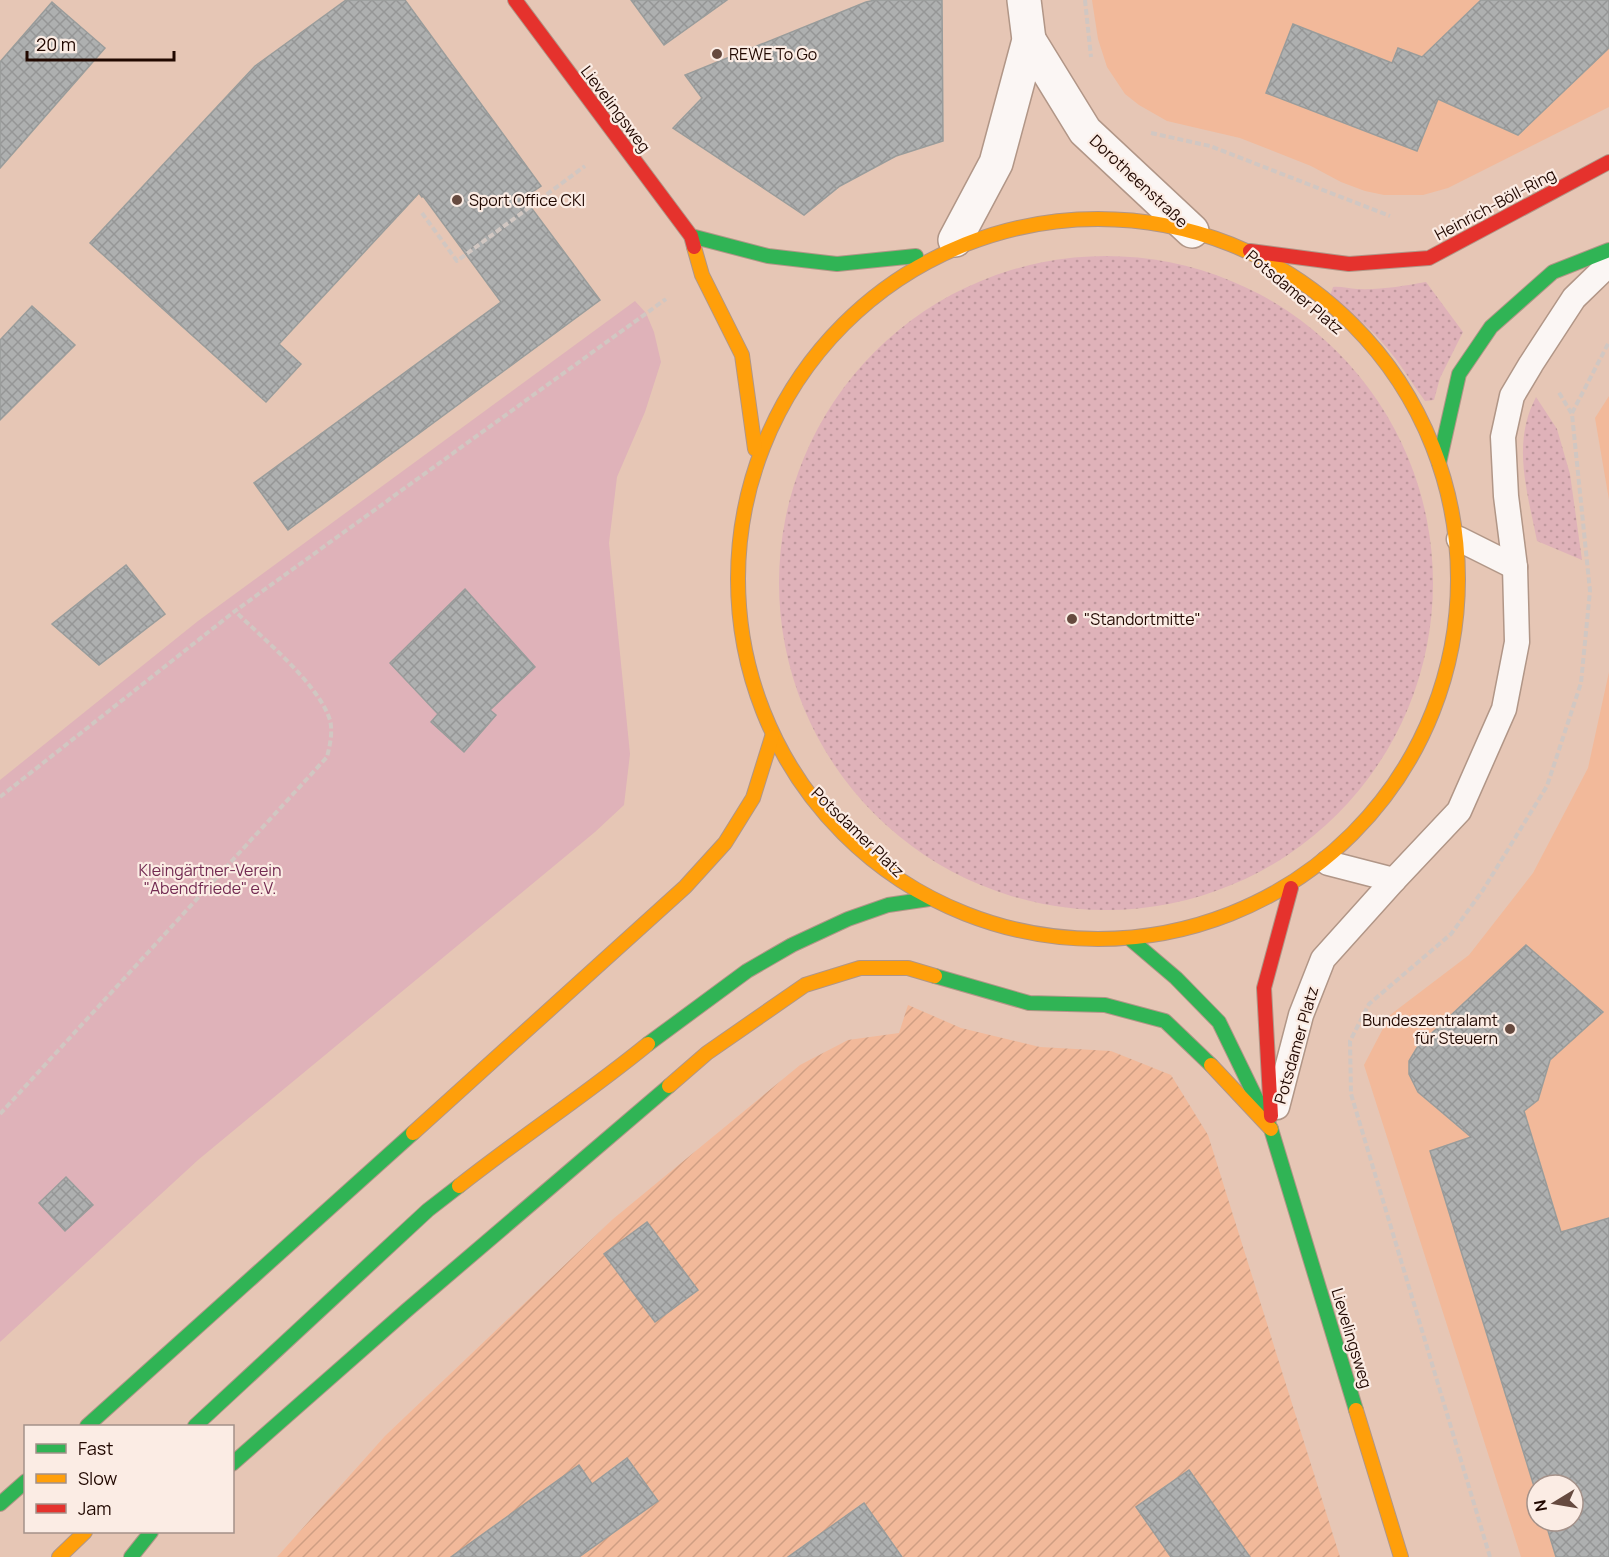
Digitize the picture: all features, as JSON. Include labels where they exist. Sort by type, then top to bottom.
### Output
[{"type":"main road","name":"Lievelingsweg","points":[[515,0],[691,236],[702,275],[742,355],[755,449]]},
{"type":"main road","name":"Heinrich-Böll-Ring","points":[[1250,251],[1349,264],[1429,258],[1609,162]]},
{"type":"main road","name":"Potsdamer Platz","points":[[1112,215],[1192,231],[1250,251],[1304,295],[1365,352],[1396,387],[1439,463],[1459,539],[1455,645],[1421,747],[1379,812],[1328,862],[1291,888],[1202,928],[1129,938],[1054,938],[992,923],[929,899],[869,847],[825,804],[772,737],[749,652],[741,552],[755,449],[802,370],[847,317],[916,256],[955,240],[1040,219],[1112,215]]},
{"type":"main road","points":[[691,236],[768,256],[837,264],[916,256]]},
{"type":"main road","points":[[1439,463],[1460,374],[1491,327],[1553,272],[1609,250]]},
{"type":"main road","points":[[88,1425],[685,887],[724,843],[753,798],[772,737]]},
{"type":"main road","name":"Lievelingsweg","points":[[1271,1129],[1264,988],[1291,888]]},
{"type":"main road","points":[[196,1425],[428,1210],[523,1136],[605,1080],[671,1026],[747,971],[792,945],[848,919],[888,905],[929,899]]},
{"type":"main road","name":"Lievelingsweg","points":[[1129,938],[1176,978],[1219,1022],[1271,1129],[1401,1557]]},
{"type":"main road","points":[[234,1462],[407,1310],[707,1053],[805,985],[860,968],[908,968],[1029,1003],[1105,1005],[1165,1020],[1271,1129]]},
{"type":"main road","points":[[236,1408],[275,1351]]},
{"type":"main road","points":[[0,1504],[24,1484]]},
{"type":"main road","points":[[59,1557],[83,1533]]},
{"type":"main road","points":[[132,1557],[150,1535]]},
{"type":"street","name":"Dorotheenstraße","points":[[955,240],[996,163],[1029,40],[1024,0]]},
{"type":"street","name":"Dorotheenstraße","points":[[1029,40],[1085,131],[1192,231]]},
{"type":"lane","name":"Potsdamer Platz","points":[[1271,1129],[1301,1015],[1323,959],[1459,812],[1504,709],[1517,642],[1515,567],[1506,496],[1503,437],[1512,396],[1574,298],[1609,264]]},
{"type":"lane","points":[[1459,539],[1515,567]]},
{"type":"lane","points":[[1328,862],[1394,880]]},
{"type":"path","points":[[1085,0],[1091,59]]},
{"type":"path","points":[[1146,131],[1210,146],[1400,220]]},
{"type":"path","points":[[422,213],[457,261],[619,140]]},
{"type":"path","points":[[0,797],[235,611],[702,275]]},
{"type":"path","points":[[1572,414],[1609,342]]},
{"type":"path","points":[[1490,1557],[1351,1094],[1350,1041],[1369,1004],[1451,934],[1483,890],[1547,786],[1581,682],[1590,591],[1572,414],[1554,385]]},
{"type":"path","points":[[0,1114],[327,757],[331,740],[330,721],[312,687],[235,611]]},
{"type":"shaded area","points":[[1092,0],[1609,0],[1609,107],[1448,188],[1423,195],[1384,195],[1341,182],[1311,166],[1240,138],[1167,121],[1139,105],[1125,94],[1107,67],[1098,39]]},
{"type":"shaded area","points":[[1609,396],[1609,500],[1595,418]]},
{"type":"shaded area","points":[[1609,672],[1609,1557],[1521,1557],[1364,1065],[1390,1015],[1469,955],[1533,873],[1588,768]]},
{"type":"shaded area","points":[[908,1005],[961,1028],[1040,1047],[1111,1051],[1171,1075],[1208,1135],[1340,1557],[277,1557],[385,1436],[613,1219],[800,1065],[848,1040],[899,1033]]},
{"type":"green space","points":[[1106,256],[1138,257],[1170,262],[1231,280],[1288,311],[1338,351],[1378,401],[1409,458],[1427,519],[1432,551],[1432,615],[1427,647],[1409,708],[1378,765],[1338,815],[1288,855],[1231,886],[1170,904],[1138,909],[1106,910],[1074,909],[1042,904],[981,886],[924,855],[874,815],[834,765],[803,708],[785,647],[780,615],[779,583],[780,551],[785,519],[803,458],[834,401],[874,351],[924,311],[981,280],[1042,262],[1074,257]]},
{"type":"green space","points":[[1426,282],[1463,332],[1440,378],[1434,400],[1425,401],[1381,341],[1330,296],[1333,287],[1375,289]]},
{"type":"green space","name":"Kleingärtner-Verein \"Abendfriede\" e.V.","points":[[635,301],[646,313],[654,332],[661,362],[645,412],[617,477],[609,543],[630,754],[624,805],[595,832],[198,1160],[0,1342],[0,780],[198,621]]},
{"type":"green space","points":[[1536,397],[1557,429],[1570,474],[1582,560],[1537,541],[1523,453],[1527,420]]},
{"type":"building","points":[[346,0],[405,0],[541,186],[524,198],[600,300],[288,530],[254,483],[501,302],[419,193],[279,344],[301,364],[266,402],[90,243],[255,66]]},
{"type":"building","points":[[631,0],[727,0],[664,45]]},
{"type":"building","points":[[875,0],[942,0],[943,141],[896,156],[840,186],[804,215],[673,128],[702,98],[685,75]]},
{"type":"building","points":[[1481,0],[1609,0],[1609,48],[1518,135],[1438,99],[1417,151],[1266,93],[1293,24],[1392,63],[1398,48],[1422,57]]},
{"type":"building","points":[[52,2],[105,48],[0,168],[0,62]]},
{"type":"building","points":[[32,306],[75,345],[0,420],[0,340]]},
{"type":"building","points":[[126,565],[165,614],[99,665],[52,624]]},
{"type":"building","points":[[465,589],[535,667],[490,710],[496,715],[464,752],[431,722],[438,714],[390,663]]},
{"type":"building","points":[[1526,945],[1603,1012],[1550,1060],[1538,1100],[1524,1111],[1561,1232],[1609,1218],[1609,1557],[1556,1557],[1549,1533],[1585,1533],[1585,1473],[1530,1473],[1430,1151],[1471,1137],[1418,1092],[1409,1074],[1409,1061],[1418,1046]]},
{"type":"building","points":[[66,1177],[93,1205],[65,1231],[39,1203]]},
{"type":"building","points":[[647,1222],[698,1290],[655,1322],[604,1254]]},
{"type":"building","points":[[627,1458],[658,1501],[579,1557],[451,1557],[579,1465],[592,1484]]},
{"type":"building","points":[[1189,1470],[1250,1557],[1171,1557],[1136,1507]]},
{"type":"building","points":[[864,1503],[902,1557],[788,1557]]},
{"type":"traffic: fast","points":[[691,236],[768,256],[837,264],[916,256]]},
{"type":"traffic: fast","points":[[1439,463],[1459,374],[1491,327],[1553,272],[1609,250]]},
{"type":"traffic: fast","points":[[648,1044],[747,971],[792,945],[848,919],[888,905],[929,899]]},
{"type":"traffic: fast","points":[[1129,938],[1176,978],[1219,1022],[1271,1129],[1356,1410]]},
{"type":"traffic: fast","points":[[935,976],[1029,1003],[1105,1005],[1165,1021],[1211,1065]]},
{"type":"traffic: fast","points":[[234,1462],[407,1310],[669,1086]]},
{"type":"traffic: fast","points":[[88,1425],[413,1133]]},
{"type":"traffic: fast","points":[[196,1425],[428,1210],[459,1186]]},
{"type":"traffic: fast","points":[[0,1504],[24,1483]]},
{"type":"traffic: fast","points":[[131,1557],[150,1533]]},
{"type":"traffic: slow","points":[[1098,219],[1168,226],[1236,247],[1298,280],[1352,325],[1397,379],[1430,441],[1451,509],[1458,579],[1451,649],[1430,717],[1397,779],[1352,833],[1298,878],[1236,911],[1168,932],[1098,939],[1028,932],[960,911],[898,878],[844,833],[799,779],[766,717],[745,649],[738,579],[745,509],[766,441],[799,379],[844,325],[898,280],[960,247],[1028,226],[1098,219]]},
{"type":"traffic: slow","points":[[694,247],[702,275],[742,355],[755,449]]},
{"type":"traffic: slow","points":[[413,1133],[685,887],[725,843],[753,798],[772,737]]},
{"type":"traffic: slow","points":[[669,1086],[707,1053],[805,985],[860,968],[908,968],[935,976]]},
{"type":"traffic: slow","points":[[459,1186],[648,1044]]},
{"type":"traffic: slow","points":[[1211,1065],[1271,1129]]},
{"type":"traffic: slow","points":[[1356,1410],[1401,1557]]},
{"type":"traffic: slow","points":[[59,1557],[84,1533]]},
{"type":"traffic: jam","points":[[515,0],[691,236],[694,247]]},
{"type":"traffic: jam","points":[[1250,251],[1349,264],[1429,258],[1609,162]]},
{"type":"traffic: jam","points":[[1271,1116],[1264,988],[1291,888]]},
{"type":"place","name":"REWE To Go","points":[[717,54]]},
{"type":"place","name":"Sport Office CKI","points":[[457,200]]},
{"type":"place","name":"\"Standortmitte\"","points":[[1072,619]]},
{"type":"place","name":"Bundeszentralamt für Steuern","points":[[1510,1029]]}]
